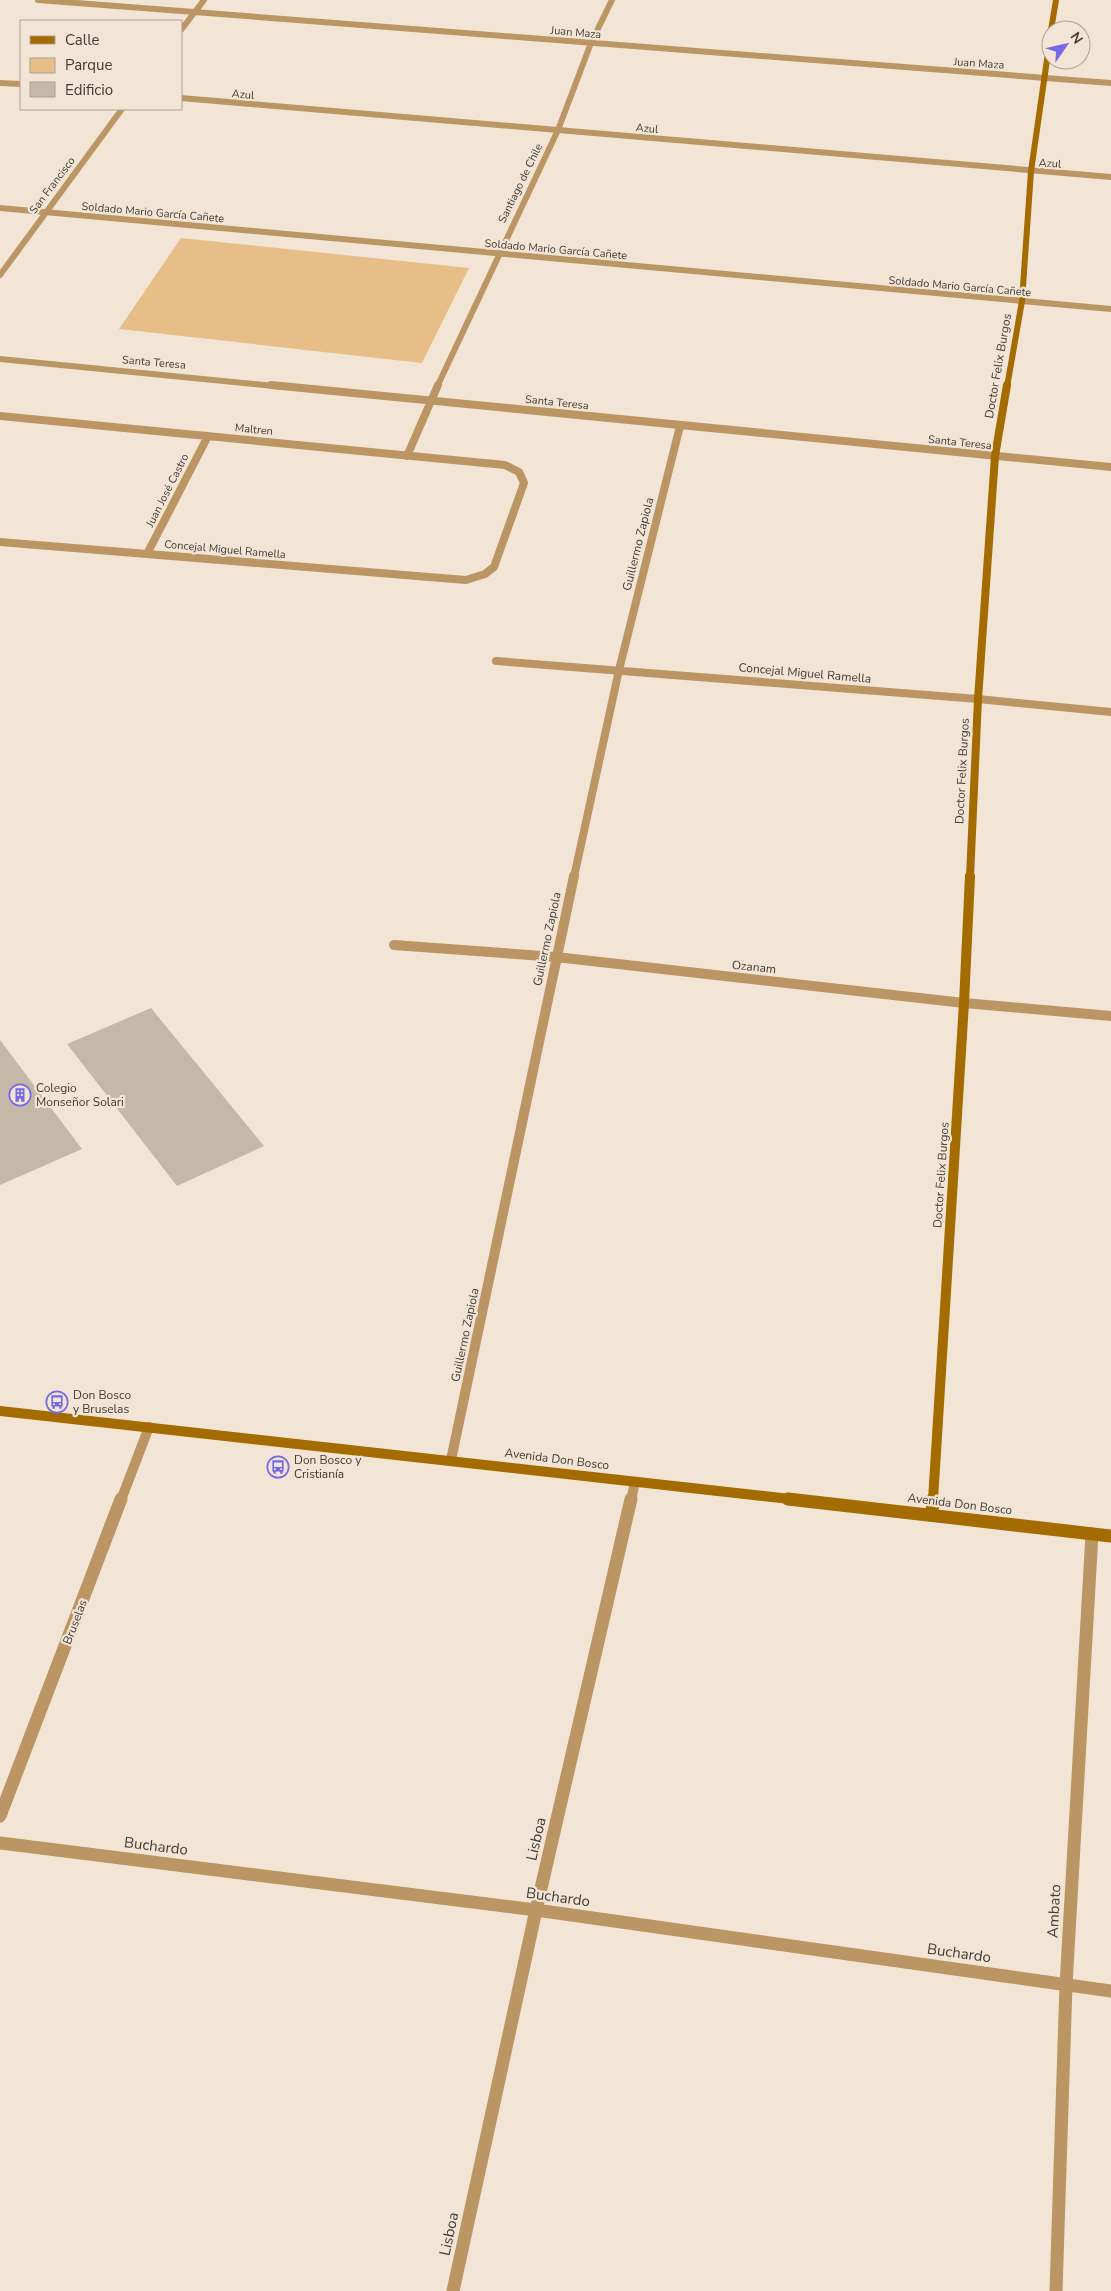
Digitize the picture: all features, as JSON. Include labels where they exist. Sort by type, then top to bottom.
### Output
[{"type":"street","name":"Juan Maza","points":[[38,0],[1111,83]]},
{"type":"street","points":[[182,29],[204,0]]},
{"type":"street","name":"Santiago de Chile","points":[[407,456],[498,254],[558,130],[591,43],[612,0]]},
{"type":"street","name":"Doctor Felix Burgos","points":[[1053,20],[1056,0]]},
{"type":"street","name":"Doctor Felix Burgos","points":[[932,1514],[964,1003],[978,699],[995,456],[1022,302],[1031,171],[1045,70]]},
{"type":"street","points":[[0,82],[20,84]]},
{"type":"street","name":"Azul","points":[[182,98],[1111,177]]},
{"type":"street","name":"San Francisco","points":[[0,275],[44,212],[121,110]]},
{"type":"street","name":"Soldado Mario García Cañete","points":[[0,208],[1111,310]]},
{"type":"street","name":"Santa Teresa","points":[[0,359],[1111,467]]},
{"type":"street","name":"Maltren","points":[[0,416],[505,465],[519,472],[524,483],[494,567],[480,577],[449,580]]},
{"type":"street","name":"Guillermo Zapiola","points":[[451,1460],[556,957],[619,670],[680,426]]},
{"type":"street","name":"Juan José Castro","points":[[147,554],[208,436]]},
{"type":"street","name":"Concejal Miguel Ramella","points":[[0,542],[449,580]]},
{"type":"street","name":"Concejal Miguel Ramella","points":[[496,661],[978,699],[1111,712]]},
{"type":"street","name":"Ozanam","points":[[394,945],[556,957],[964,1003],[1111,1016]]},
{"type":"street","name":"Avenida Don Bosco","points":[[0,1411],[932,1514],[1111,1536]]},
{"type":"street","name":"Bruselas","points":[[0,1816],[149,1427]]},
{"type":"street","name":"Lisboa","points":[[453,2291],[536,1910],[635,1482]]},
{"type":"street","name":"Ambato","points":[[1056,2291],[1066,1985],[1092,1534]]},
{"type":"street","name":"Buchardo","points":[[0,1844],[536,1910],[1111,1991]]},
{"type":"green space","points":[[181,238],[469,268],[422,363],[119,329]]},
{"type":"building","points":[[151,1008],[264,1146],[177,1186],[67,1044]]},
{"type":"building","name":"Colegio Monseñor Solari","points":[[0,1040],[82,1149],[0,1185]]},
{"type":"place","name":"Colegio Monseñor Solari","points":[[20,1095]]},
{"type":"place","name":"Don Bosco y Bruselas","points":[[57,1402]]},
{"type":"place","name":"Don Bosco y Cristianía","points":[[278,1467]]}]
